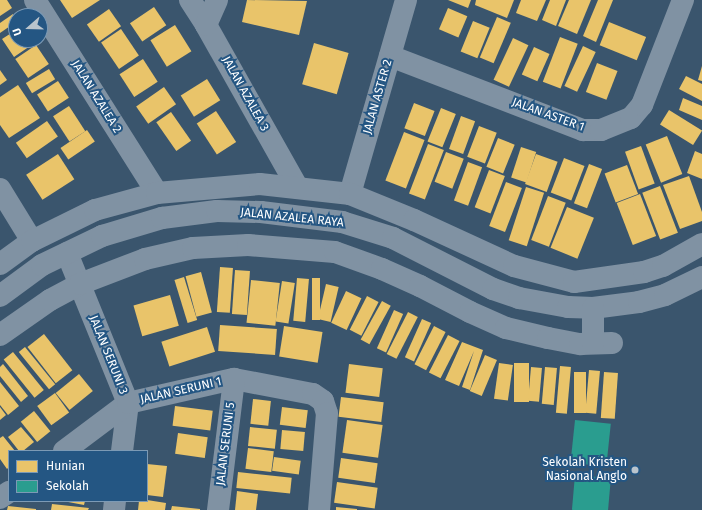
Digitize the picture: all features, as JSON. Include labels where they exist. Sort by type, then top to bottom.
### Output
[{"type":"street","name":"JALAN AZALEA 2","points":[[35,0],[156,193]]},
{"type":"street","name":"JALAN AZALEA 3","points":[[190,0],[206,25],[298,188]]},
{"type":"street","points":[[206,25],[217,0]]},
{"type":"street","name":"JALAN ASTER 2","points":[[350,194],[406,0]]},
{"type":"street","name":"JALAN ASTER 1","points":[[390,56],[583,130],[601,130],[631,118],[642,105],[683,0]]},
{"type":"street","points":[[0,264],[32,241],[95,210],[156,193],[260,184],[350,194],[414,220],[514,266],[574,282],[650,270],[662,266],[702,244]]},
{"type":"street","points":[[0,189],[32,241]]},
{"type":"street","name":"JALAN AZALEA RAYA","points":[[0,296],[42,265],[102,236],[162,218],[197,212],[261,212],[342,222],[393,238],[493,289],[519,298],[568,307],[593,308],[639,302],[665,295],[702,277]]},
{"type":"street","points":[[335,252],[342,222]]},
{"type":"street","points":[[0,335],[50,300],[80,284],[145,259],[193,248],[248,246],[335,252],[388,272],[506,328],[580,344],[602,343],[593,308]]},
{"type":"street","name":"JALAN SERUNI 3","points":[[67,253],[128,403],[122,450]]},
{"type":"street","name":"JALAN SERUNI 1","points":[[65,450],[128,403],[234,379],[313,394],[323,401],[327,413],[319,510]]},
{"type":"street","name":"JALAN SERUNI 5","points":[[218,510],[234,379]]},
{"type":"building: Hunian","points":[[0,0],[7,0],[12,8],[8,8],[8,11],[0,16]]},
{"type":"building: Hunian","points":[[60,0],[100,0],[72,18]]},
{"type":"building: Hunian","points":[[247,0],[307,1],[299,35],[242,22]]},
{"type":"building: Hunian","points":[[448,0],[471,0],[468,8]]},
{"type":"building: Hunian","points":[[476,0],[514,0],[507,18],[475,5]]},
{"type":"building: Hunian","points":[[521,0],[546,0],[537,21],[516,13]]},
{"type":"building: Hunian","points":[[550,0],[566,0],[556,26],[542,20]]},
{"type":"building: Hunian","points":[[569,0],[591,0],[577,34],[558,26]]},
{"type":"building: Hunian","points":[[598,0],[613,0],[596,42],[583,36]]},
{"type":"building: Hunian","points":[[154,7],[166,25],[142,41],[130,23]]},
{"type":"building: Hunian","points":[[448,8],[467,16],[458,37],[439,29]]},
{"type":"building: Hunian","points":[[109,9],[121,26],[99,42],[87,24]]},
{"type":"building: Hunian","points":[[8,17],[8,28],[0,33],[0,23]]},
{"type":"building: Hunian","points":[[497,17],[511,23],[494,63],[480,58]]},
{"type":"building: Hunian","points":[[473,21],[490,28],[477,58],[461,52]]},
{"type":"building: Hunian","points":[[609,22],[646,37],[637,60],[600,45]]},
{"type":"building: Hunian","points":[[175,25],[191,51],[167,67],[150,40]]},
{"type":"building: Hunian","points":[[121,29],[139,56],[119,69],[101,42]]},
{"type":"building: Hunian","points":[[8,35],[8,48],[2,39]]},
{"type":"building: Hunian","points":[[560,37],[578,44],[561,89],[543,82]]},
{"type":"building: Hunian","points":[[513,38],[528,45],[509,87],[494,80]]},
{"type":"building: Hunian","points":[[314,43],[349,53],[337,94],[302,84]]},
{"type":"building: Hunian","points":[[583,46],[596,52],[577,92],[564,86]]},
{"type":"building: Hunian","points":[[534,47],[550,54],[537,81],[522,74]]},
{"type":"building: Hunian","points":[[8,48],[27,48],[14,57]]},
{"type":"building: Hunian","points":[[32,48],[38,48],[49,64],[28,78],[15,59]]},
{"type":"building: Hunian","points":[[143,59],[158,82],[134,97],[120,74]]},
{"type":"building: Hunian","points":[[597,63],[618,71],[606,100],[586,92]]},
{"type":"building: Hunian","points":[[702,66],[702,81],[698,80]]},
{"type":"building: Hunian","points":[[49,69],[55,79],[32,93],[26,83]]},
{"type":"building: Hunian","points":[[0,70],[7,80],[0,85]]},
{"type":"building: Hunian","points":[[686,76],[702,84],[702,101],[679,89]]},
{"type":"building: Hunian","points":[[207,79],[220,100],[194,117],[181,95]]},
{"type":"building: Hunian","points":[[58,81],[69,98],[48,111],[37,95]]},
{"type":"building: Hunian","points":[[18,85],[40,118],[9,138],[0,125],[0,97]]},
{"type":"building: Hunian","points":[[164,87],[176,104],[148,124],[136,107]]},
{"type":"building: Hunian","points":[[683,98],[702,106],[702,120],[679,110]]},
{"type":"building: Hunian","points":[[414,103],[435,111],[425,136],[404,128]]},
{"type":"building: Hunian","points":[[69,106],[85,131],[69,142],[53,116]]},
{"type":"building: Hunian","points":[[441,108],[456,114],[442,147],[428,141]]},
{"type":"building: Hunian","points":[[669,110],[702,131],[693,145],[660,124]]},
{"type":"building: Hunian","points":[[216,111],[236,142],[217,155],[197,124]]},
{"type":"building: Hunian","points":[[171,112],[191,141],[176,151],[156,122]]},
{"type":"building: Hunian","points":[[461,116],[475,121],[463,154],[449,149]]},
{"type":"building: Hunian","points":[[47,121],[58,137],[27,158],[16,143]]},
{"type":"building: Hunian","points":[[479,126],[497,133],[485,164],[467,157]]},
{"type":"building: Hunian","points":[[87,130],[95,142],[68,160],[60,148]]},
{"type":"building: Hunian","points":[[404,132],[425,140],[406,188],[385,181]]},
{"type":"building: Hunian","points":[[667,136],[682,174],[661,183],[646,145]]},
{"type":"building: Hunian","points":[[498,138],[515,145],[503,173],[486,167]]},
{"type":"building: Hunian","points":[[428,144],[444,150],[425,200],[409,193]]},
{"type":"building: Hunian","points":[[641,146],[655,184],[639,189],[625,152]]},
{"type":"building: Hunian","points":[[521,147],[536,152],[526,182],[511,177]]},
{"type":"building: Hunian","points":[[695,151],[702,154],[702,179],[687,173]]},
{"type":"building: Hunian","points":[[446,152],[464,159],[452,189],[435,182]]},
{"type":"building: Hunian","points":[[58,154],[74,179],[42,200],[26,175]]},
{"type":"building: Hunian","points":[[536,154],[558,162],[547,192],[525,184]]},
{"type":"building: Hunian","points":[[564,158],[585,166],[571,200],[551,193]]},
{"type":"building: Hunian","points":[[468,162],[482,167],[468,206],[454,201]]},
{"type":"building: Hunian","points":[[589,164],[602,169],[587,208],[574,203]]},
{"type":"building: Hunian","points":[[627,165],[638,194],[616,203],[605,174]]},
{"type":"building: Hunian","points":[[489,170],[505,176],[491,213],[475,207]]},
{"type":"building: Hunian","points":[[689,176],[702,212],[702,221],[680,229],[663,185]]},
{"type":"building: Hunian","points":[[506,182],[522,188],[505,232],[489,226]]},
{"type":"building: Hunian","points":[[660,186],[678,233],[660,239],[642,193]]},
{"type":"building: Hunian","points":[[526,187],[544,193],[527,246],[509,240]]},
{"type":"building: Hunian","points":[[640,194],[656,236],[633,245],[617,203]]},
{"type":"building: Hunian","points":[[548,196],[566,203],[549,247],[531,240]]},
{"type":"building: Hunian","points":[[567,207],[594,218],[577,259],[551,248]]},
{"type":"building: Hunian","points":[[220,267],[233,268],[230,313],[217,312]]},
{"type":"building: Hunian","points":[[235,270],[250,271],[247,315],[232,314]]},
{"type":"building: Hunian","points":[[201,272],[212,313],[196,317],[186,276]]},
{"type":"building: Hunian","points":[[184,277],[197,320],[188,323],[174,280]]},
{"type":"building: Hunian","points":[[297,278],[309,279],[305,322],[293,321]]},
{"type":"building: Hunian","points":[[312,278],[320,278],[320,320],[312,320]]},
{"type":"building: Hunian","points":[[251,280],[280,283],[275,326],[247,323]]},
{"type":"building: Hunian","points":[[282,281],[295,283],[288,324],[276,321]]},
{"type":"building: Hunian","points":[[326,284],[339,287],[331,322],[318,319]]},
{"type":"building: Hunian","points":[[346,291],[361,298],[347,330],[331,323]]},
{"type":"building: Hunian","points":[[170,295],[179,326],[142,336],[133,305]]},
{"type":"building: Hunian","points":[[367,296],[379,302],[361,336],[350,330]]},
{"type":"building: Hunian","points":[[382,301],[391,306],[369,344],[361,339]]},
{"type":"building: Hunian","points":[[394,310],[403,314],[386,352],[377,348]]},
{"type":"building: Hunian","points":[[408,312],[418,317],[396,359],[387,354]]},
{"type":"building: Hunian","points":[[422,319],[431,323],[414,361],[405,357]]},
{"type":"building: Hunian","points":[[220,325],[277,329],[275,355],[218,351]]},
{"type":"building: Hunian","points":[[284,326],[323,332],[318,363],[279,357]]},
{"type":"building: Hunian","points":[[434,326],[446,332],[426,370],[414,364]]},
{"type":"building: Hunian","points":[[207,327],[215,352],[169,367],[161,342]]},
{"type":"building: Hunian","points":[[44,334],[72,370],[56,383],[27,347]]},
{"type":"building: Hunian","points":[[448,335],[460,341],[441,378],[429,372]]},
{"type":"building: Hunian","points":[[462,342],[483,350],[470,390],[462,387],[474,351],[459,386],[445,380]]},
{"type":"building: Hunian","points":[[25,347],[55,384],[49,389],[19,352]]},
{"type":"building: Hunian","points":[[13,352],[44,390],[35,398],[4,360]]},
{"type":"building: Hunian","points":[[485,355],[497,360],[482,396],[470,391]]},
{"type":"building: Hunian","points":[[499,363],[513,365],[508,401],[494,399]]},
{"type":"building: Hunian","points":[[514,363],[529,363],[529,402],[514,402]]},
{"type":"building: Hunian","points":[[3,364],[28,396],[21,402],[0,376],[0,367]]},
{"type":"building: Hunian","points":[[349,364],[383,368],[379,397],[345,393]]},
{"type":"building: Hunian","points":[[560,366],[571,367],[567,414],[556,413]]},
{"type":"building: Hunian","points":[[531,367],[542,368],[539,402],[528,401]]},
{"type":"building: Hunian","points":[[545,367],[557,368],[554,405],[542,404]]},
{"type":"building: Hunian","points":[[589,370],[600,371],[596,414],[585,413]]},
{"type":"building: Hunian","points":[[574,372],[586,372],[586,413],[574,413]]},
{"type":"building: Hunian","points":[[604,372],[618,373],[615,419],[601,418]]},
{"type":"building: Hunian","points":[[79,374],[93,391],[70,410],[56,393]]},
{"type":"building: Hunian","points":[[0,382],[19,406],[8,415],[0,405]]},
{"type":"building: Hunian","points":[[55,393],[69,412],[51,425],[37,406]]},
{"type":"building: Hunian","points":[[341,397],[384,402],[381,422],[339,417]]},
{"type":"building: Hunian","points":[[253,399],[271,401],[268,426],[250,424]]},
{"type":"building: Hunian","points":[[175,406],[213,411],[210,430],[173,426]]},
{"type":"building: Hunian","points":[[0,407],[6,415],[0,420]]},
{"type":"building: Hunian","points":[[282,407],[308,410],[306,428],[280,425]]},
{"type":"building: Hunian","points":[[34,411],[50,431],[37,442],[21,422]]},
{"type":"building: Hunian","points":[[347,420],[383,425],[378,458],[342,453]]},
{"type":"building: Hunian","points":[[21,427],[34,442],[24,450],[18,450],[8,437]]},
{"type":"building: Hunian","points":[[250,427],[277,430],[275,449],[248,446]]},
{"type":"building: Hunian","points":[[282,430],[305,432],[303,451],[280,449]]},
{"type":"building: Hunian","points":[[178,433],[208,437],[205,458],[175,454]]},
{"type":"building: Hunian","points":[[3,436],[14,450],[8,450],[7,469],[0,459],[0,438]]},
{"type":"building: Hunian","points":[[248,448],[274,451],[271,472],[245,469]]},
{"type":"building: Hunian","points":[[274,457],[301,461],[299,475],[272,471]]},
{"type":"building: Hunian","points":[[341,458],[378,463],[375,483],[338,478]]},
{"type":"building: Hunian","points":[[148,464],[167,466],[163,497],[148,495]]},
{"type":"building: Hunian","points":[[238,472],[292,478],[290,494],[236,488]]},
{"type":"building: Hunian","points":[[337,482],[378,488],[375,509],[334,503]]},
{"type":"building: Hunian","points":[[237,491],[258,494],[256,510],[235,510]]},
{"type":"building: Hunian","points":[[148,500],[166,503],[165,510],[138,510],[139,502],[148,502]]},
{"type":"building: Hunian","points":[[68,502],[85,502],[84,505]]},
{"type":"building: Hunian","points":[[52,504],[89,508],[88,510],[51,510]]},
{"type":"building: Hunian","points":[[8,506],[36,509],[36,510],[7,510]]},
{"type":"building: Hunian","points":[[172,506],[200,509],[200,510],[171,510]]},
{"type":"building: Hunian","points":[[336,507],[357,509],[357,510],[336,510]]},
{"type":"building: Sekolah","points":[[575,420],[611,424],[606,467],[571,463]]},
{"type":"building: Sekolah","points":[[575,475],[611,478],[608,510],[572,510]]},
{"type":"place","name":"Sekolah Kristen Nasional Anglo","points":[[635,470]]}]
